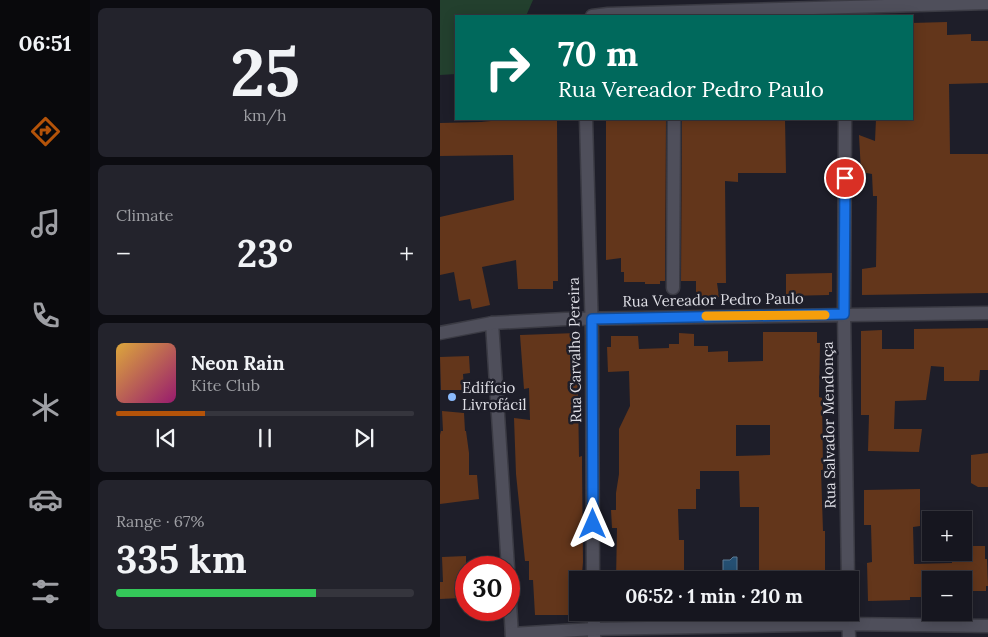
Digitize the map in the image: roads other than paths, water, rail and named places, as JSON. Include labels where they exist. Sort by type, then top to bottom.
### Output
[{"type":"street","points":[[600,15],[988,3]]},
{"type":"street","name":"Rua Carvalho Pereira","points":[[586,120],[592,319],[594,571]]},
{"type":"street","points":[[673,288],[674,120]]},
{"type":"street","name":"Rua Salvador Mendonça","points":[[845,120],[844,314],[848,571]]},
{"type":"street","name":"Rua Vereador Pedro Paulo","points":[[440,333],[492,323],[565,319],[988,313]]},
{"type":"street","points":[[492,323],[507,556]]},
{"type":"street","points":[[511,621],[512,635],[849,625],[988,626]]},
{"type":"water","points":[[733,557],[737,557],[737,571],[723,571],[723,560],[730,560]]},
{"type":"place","name":"Edifício Livrofácil","points":[[452,397]]}]
